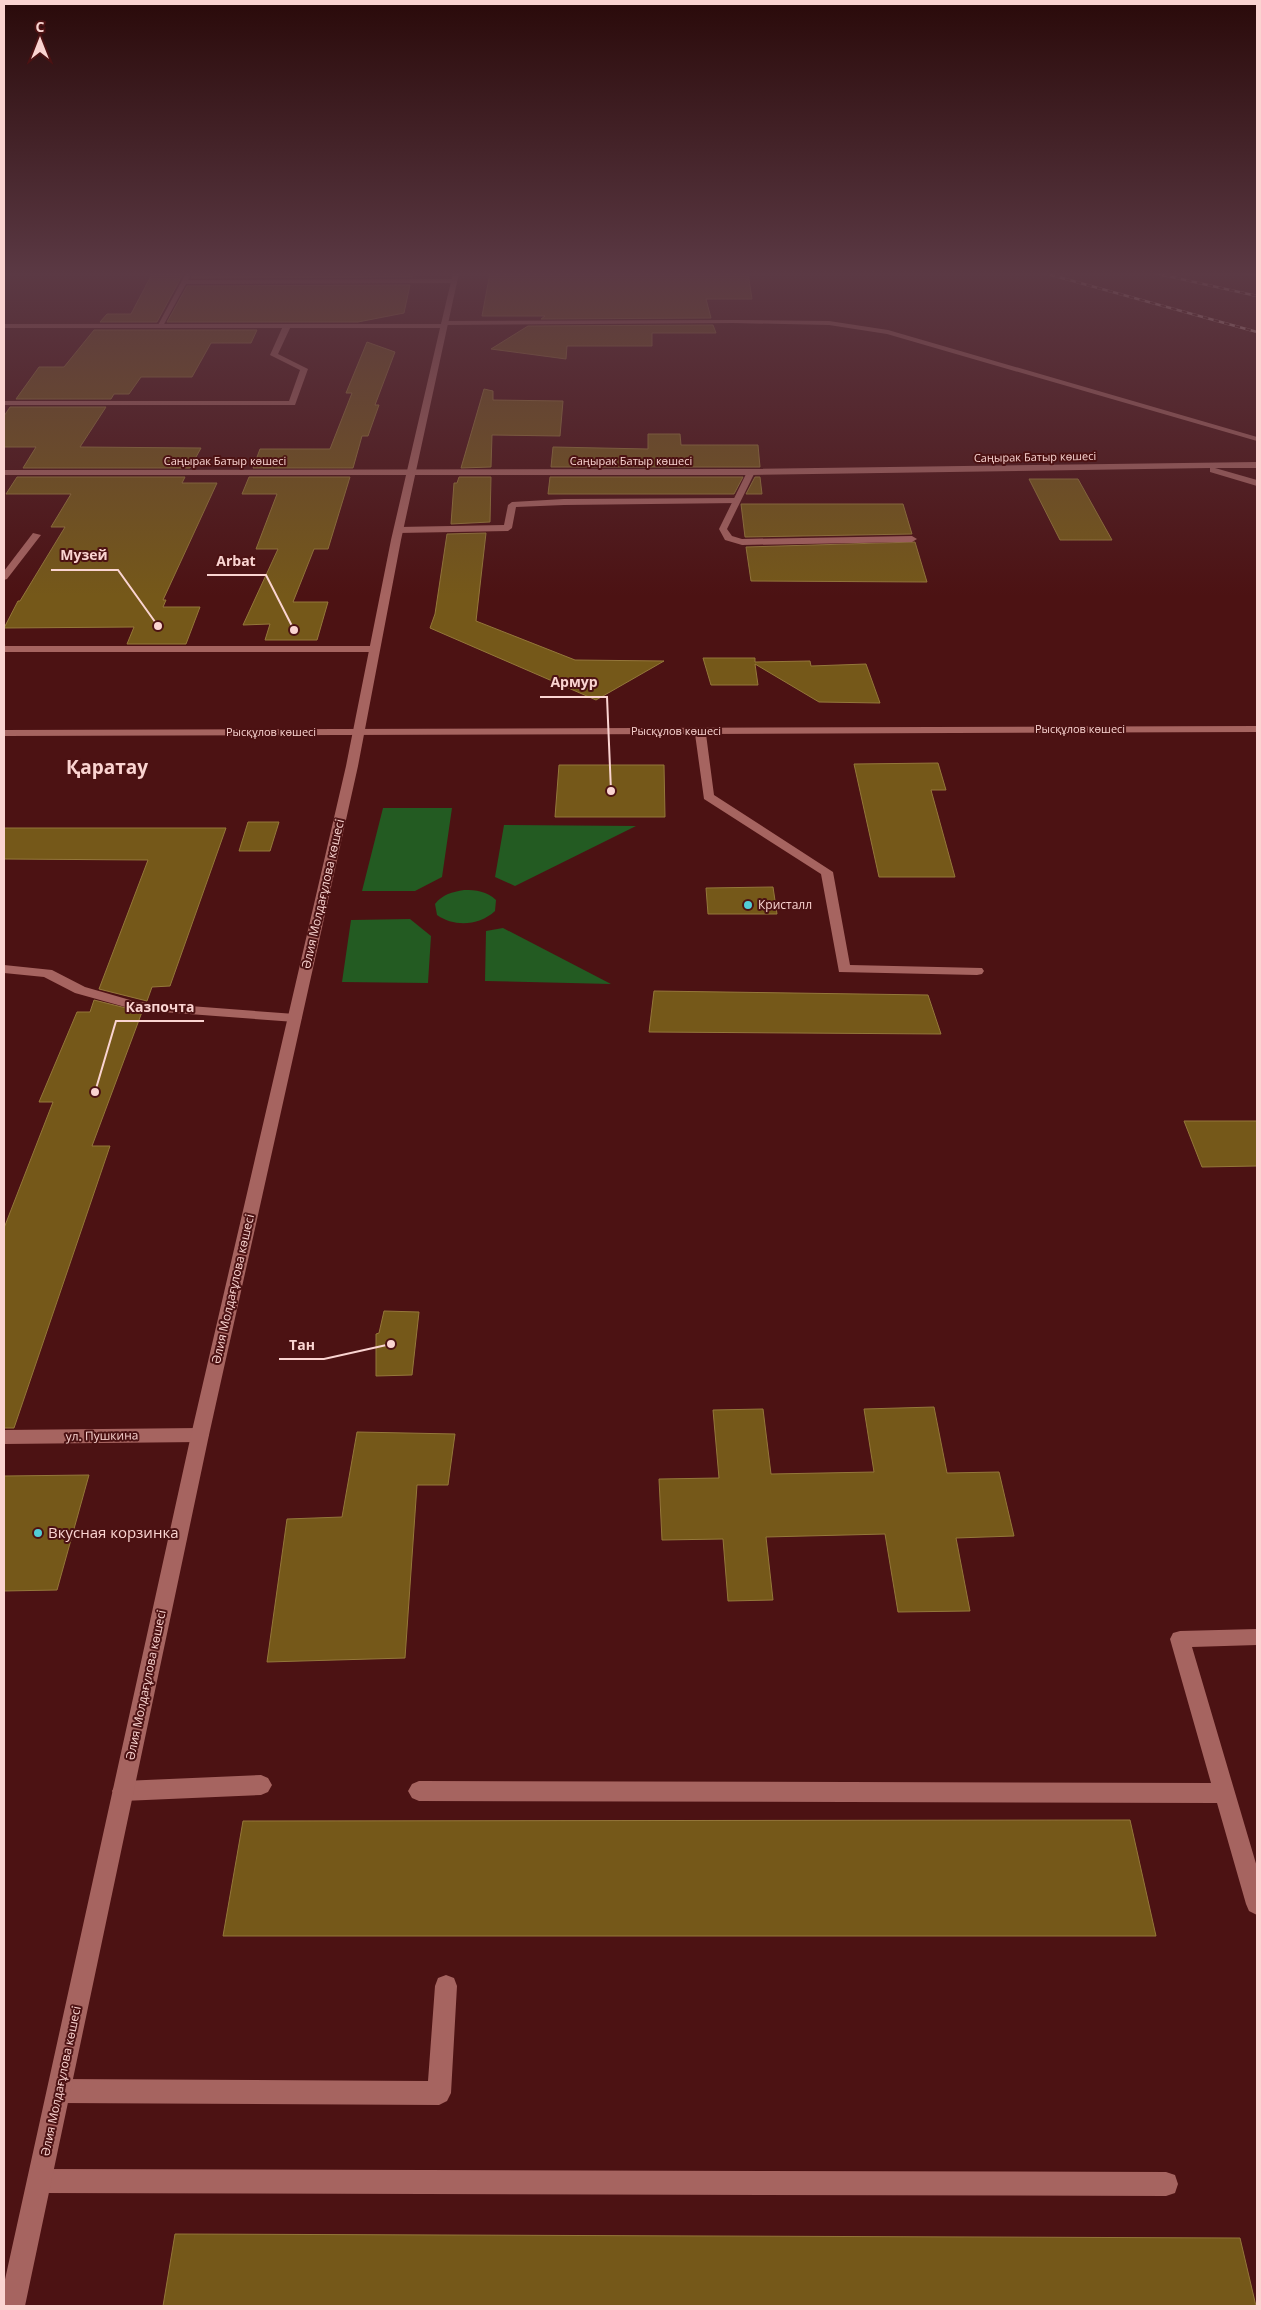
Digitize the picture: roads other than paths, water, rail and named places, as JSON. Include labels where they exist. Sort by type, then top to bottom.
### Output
[{"type":"street","points":[[4,403],[292,403],[300,381]]},
{"type":"street","name":"Әлия Молдағұлова көшесі","points":[[12,2306],[200,1434],[358,732],[398,530],[431,381]]},
{"type":"street","points":[[1056,381],[1257,439]]},
{"type":"street","name":"Саңырак Батыр көшесі","points":[[4,473],[751,472],[1257,465]]},
{"type":"street","points":[[1198,466],[1257,483]]},
{"type":"street","points":[[751,472],[723,528],[728,538],[742,542],[912,539]]},
{"type":"street","points":[[398,530],[508,528],[512,505],[564,502],[736,501]]},
{"type":"street","points":[[4,577],[36,535]]},
{"type":"street","points":[[4,649],[374,649]]},
{"type":"street","name":"Рысқұлов көшесі","points":[[4,733],[1257,729]]},
{"type":"street","points":[[700,731],[708,797],[827,872],[844,969],[976,970]]},
{"type":"street","points":[[4,969],[47,973],[80,990],[136,1006],[294,1018]]},
{"type":"street","name":"ул. Пушкина","points":[[4,1437],[200,1434]]},
{"type":"street","points":[[1257,1637],[1180,1639],[1257,1904]]},
{"type":"street","points":[[123,1790],[261,1785]]},
{"type":"street","points":[[419,1790],[1225,1793]]},
{"type":"street","points":[[59,2091],[439,2092],[446,1986]]},
{"type":"street","points":[[39,2181],[1166,2184]]},
{"type":"place","name":"Музей","points":[[158,626]]},
{"type":"place","name":"Arbat","points":[[294,630]]},
{"type":"place","name":"Армур","points":[[611,791]]},
{"type":"place","name":"Кристалл","points":[[748,905]]},
{"type":"place","name":"Казпочта","points":[[95,1092]]},
{"type":"place","name":"Тан","points":[[391,1344]]},
{"type":"place","name":"Вкусная корзинка","points":[[38,1533]]},
{"type":"district","name":"Қаратау","points":[[107,767]]}]
